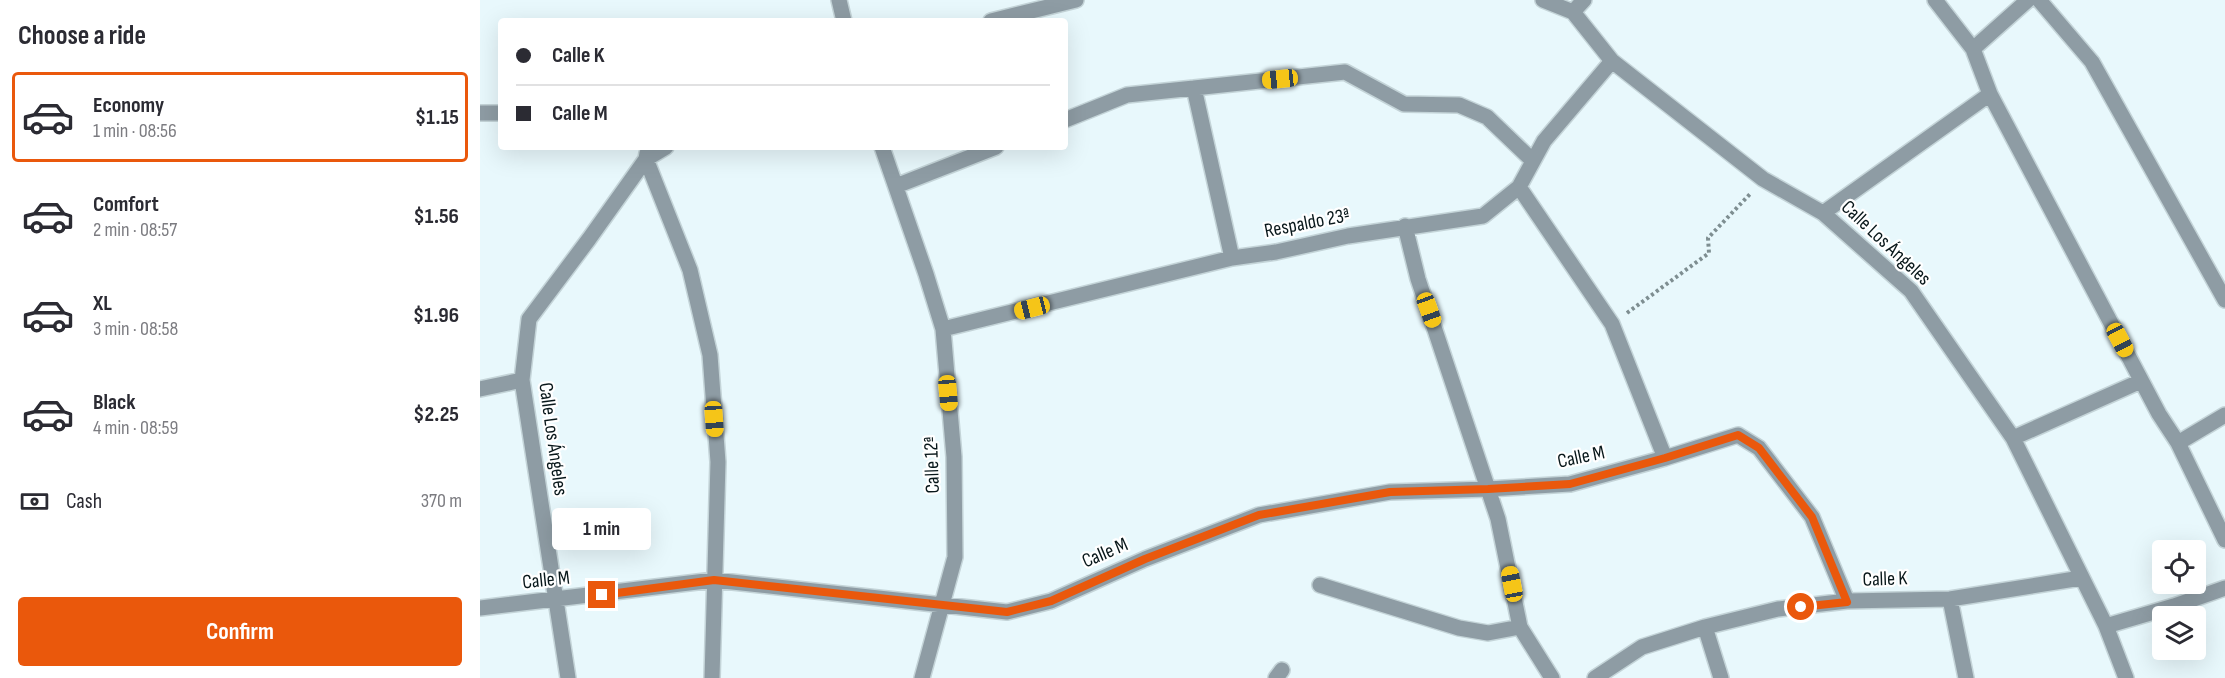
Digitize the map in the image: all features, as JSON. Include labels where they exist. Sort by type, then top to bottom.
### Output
[{"type":"street","points":[[839,0],[843,18]]},
{"type":"street","points":[[1003,18],[1076,0]]},
{"type":"street","name":"Calle Los Ángeles","points":[[1543,0],[1573,12],[1612,61],[1763,179],[1823,213],[1911,291],[2013,438],[2106,626],[2126,678]]},
{"type":"street","points":[[1573,12],[1584,0]]},
{"type":"street","points":[[1935,0],[1973,49],[1990,94],[2141,381],[2178,442],[2225,540]]},
{"type":"street","points":[[1973,49],[2028,0]]},
{"type":"street","points":[[2039,0],[2092,62],[2225,300]]},
{"type":"street","name":"Respaldo 23ª","points":[[943,329],[1232,258],[1405,226],[1483,216],[1519,187],[1544,141],[1612,61]]},
{"type":"street","points":[[1068,119],[1127,95],[1345,72],[1404,104],[1459,105],[1487,117],[1533,161]]},
{"type":"street","points":[[1194,88],[1232,258]]},
{"type":"street","points":[[1823,213],[1990,94]]},
{"type":"street","points":[[480,113],[498,113]]},
{"type":"street","name":"Calle 12ª","points":[[883,150],[943,329],[954,457],[955,557],[922,678]]},
{"type":"street","points":[[896,186],[988,150]]},
{"type":"street","points":[[647,153],[690,270],[710,355],[718,462],[712,678]]},
{"type":"street","name":"Calle Los Ángeles","points":[[568,678],[522,380],[529,319],[589,239],[647,153]]},
{"type":"street","points":[[1519,187],[1612,324],[1665,458]]},
{"type":"street","points":[[1405,226],[1418,279],[1498,519],[1520,627],[1552,678]]},
{"type":"street","points":[[480,389],[522,380]]},
{"type":"street","points":[[2013,438],[2141,381]]},
{"type":"street","points":[[2178,442],[2225,415]]},
{"type":"street","name":"Calle M","points":[[480,609],[714,580],[1007,612],[1051,601],[1145,559],[1259,515],[1390,492],[1570,484],[1738,435],[1759,448],[1812,517],[1847,602]]},
{"type":"street","name":"Calle K","points":[[1595,678],[1642,647],[1705,627],[1778,609],[1847,602],[1950,599],[2081,578]]},
{"type":"street","points":[[1320,585],[1459,628],[1488,633],[1520,627]]},
{"type":"street","points":[[2106,626],[2225,588]]},
{"type":"street","points":[[1950,599],[1966,678]]},
{"type":"street","points":[[1705,627],[1721,678]]},
{"type":"path","points":[[1612,324],[1709,253],[1708,238],[1763,179]]},
{"type":"route","points":[[602,595],[714,580],[1007,612],[1051,601],[1145,559],[1259,515],[1390,492],[1570,484],[1738,435],[1759,448],[1812,517],[1847,602],[1801,607]]}]
